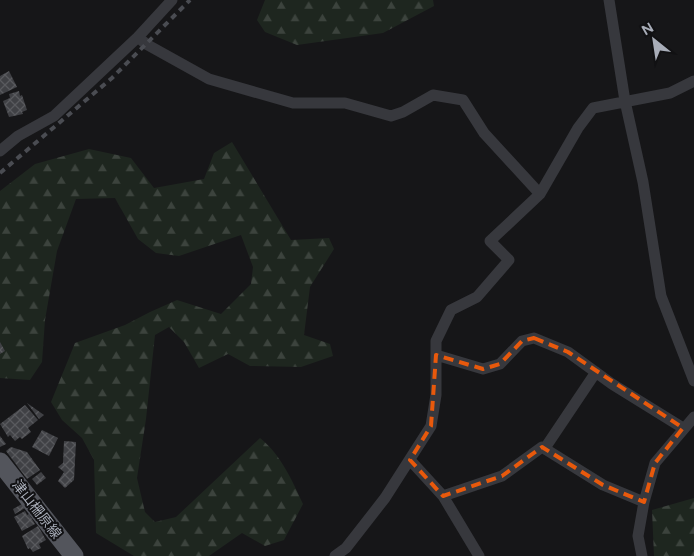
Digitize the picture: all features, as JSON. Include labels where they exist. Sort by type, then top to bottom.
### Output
[{"type":"main road","name":"津山柵原線","points":[[0,462],[74,556]]},
{"type":"street","points":[[0,150],[18,136],[54,116],[138,38],[172,0]]},
{"type":"street","points":[[609,0],[625,101],[643,182],[661,296],[694,381]]},
{"type":"street","points":[[138,38],[209,79],[293,103],[345,103],[391,116],[403,112],[433,94],[463,100],[484,133],[540,194]]},
{"type":"street","points":[[335,556],[346,548],[385,498],[432,426],[436,395],[436,341],[451,310],[477,297],[509,260],[490,241],[540,194],[578,128],[594,108],[670,93],[694,82]]},
{"type":"street","points":[[436,355],[483,369],[500,364],[522,341],[534,338],[568,352],[683,428]]},
{"type":"street","points":[[545,448],[596,372]]},
{"type":"street","points":[[642,556],[638,536],[644,502],[655,463],[694,417]]},
{"type":"street","points":[[443,496],[502,476],[542,447],[603,485],[644,502]]},
{"type":"street","points":[[410,460],[443,496],[479,556]]},
{"type":"highlighted area","points":[[534,338],[568,352],[683,428],[655,463],[644,502],[603,485],[542,447],[502,476],[443,496],[410,460],[431,426],[436,355],[483,369],[500,364],[522,341]]},
{"type":"green space","points":[[265,0],[433,0],[434,6],[383,33],[297,45],[265,32],[257,20]]},
{"type":"green space","points":[[232,142],[291,240],[329,238],[334,249],[310,287],[304,335],[330,344],[333,356],[301,367],[250,366],[228,354],[199,368],[184,342],[169,327],[155,335],[146,419],[137,478],[145,512],[155,522],[176,517],[260,438],[280,460],[303,504],[284,540],[265,546],[242,533],[209,556],[134,556],[96,533],[94,460],[82,438],[62,420],[51,402],[75,343],[125,325],[177,300],[221,314],[251,284],[253,267],[241,235],[179,256],[156,253],[138,239],[115,198],[76,199],[57,251],[45,320],[42,362],[30,380],[0,378],[0,191],[35,164],[89,149],[131,158],[154,188],[204,179],[214,153]]},
{"type":"green space","points":[[694,498],[694,556],[654,556],[652,510]]},
{"type":"building","points":[[9,71],[17,87],[0,95],[0,76]]},
{"type":"building","points":[[19,91],[27,110],[22,112],[23,114],[9,117],[3,101],[10,98],[9,94]]},
{"type":"building","points":[[0,342],[5,351],[0,354]]},
{"type":"building","points":[[27,403],[44,415],[39,419]]},
{"type":"building","points":[[25,405],[38,420],[28,428],[31,432],[22,439],[20,437],[15,441],[10,435],[8,437],[0,424]]},
{"type":"building","points":[[42,430],[58,438],[49,456],[32,447]]},
{"type":"building","points":[[0,436],[6,444],[0,447]]},
{"type":"building","points":[[64,441],[76,442],[74,480],[65,488],[58,481],[64,472],[58,467],[63,463]]},
{"type":"building","points":[[11,447],[27,452],[40,470],[27,479],[6,451]]},
{"type":"building","points":[[41,472],[46,478],[37,485],[32,479]]},
{"type":"building","points":[[22,504],[25,508],[15,514],[13,509]]},
{"type":"building","points":[[25,511],[35,524],[22,531],[14,517]]},
{"type":"building","points":[[38,526],[46,540],[39,544],[41,548],[33,552],[30,548],[28,549],[22,536]]},
{"type":"railway","points":[[0,173],[112,78],[190,0]]}]
